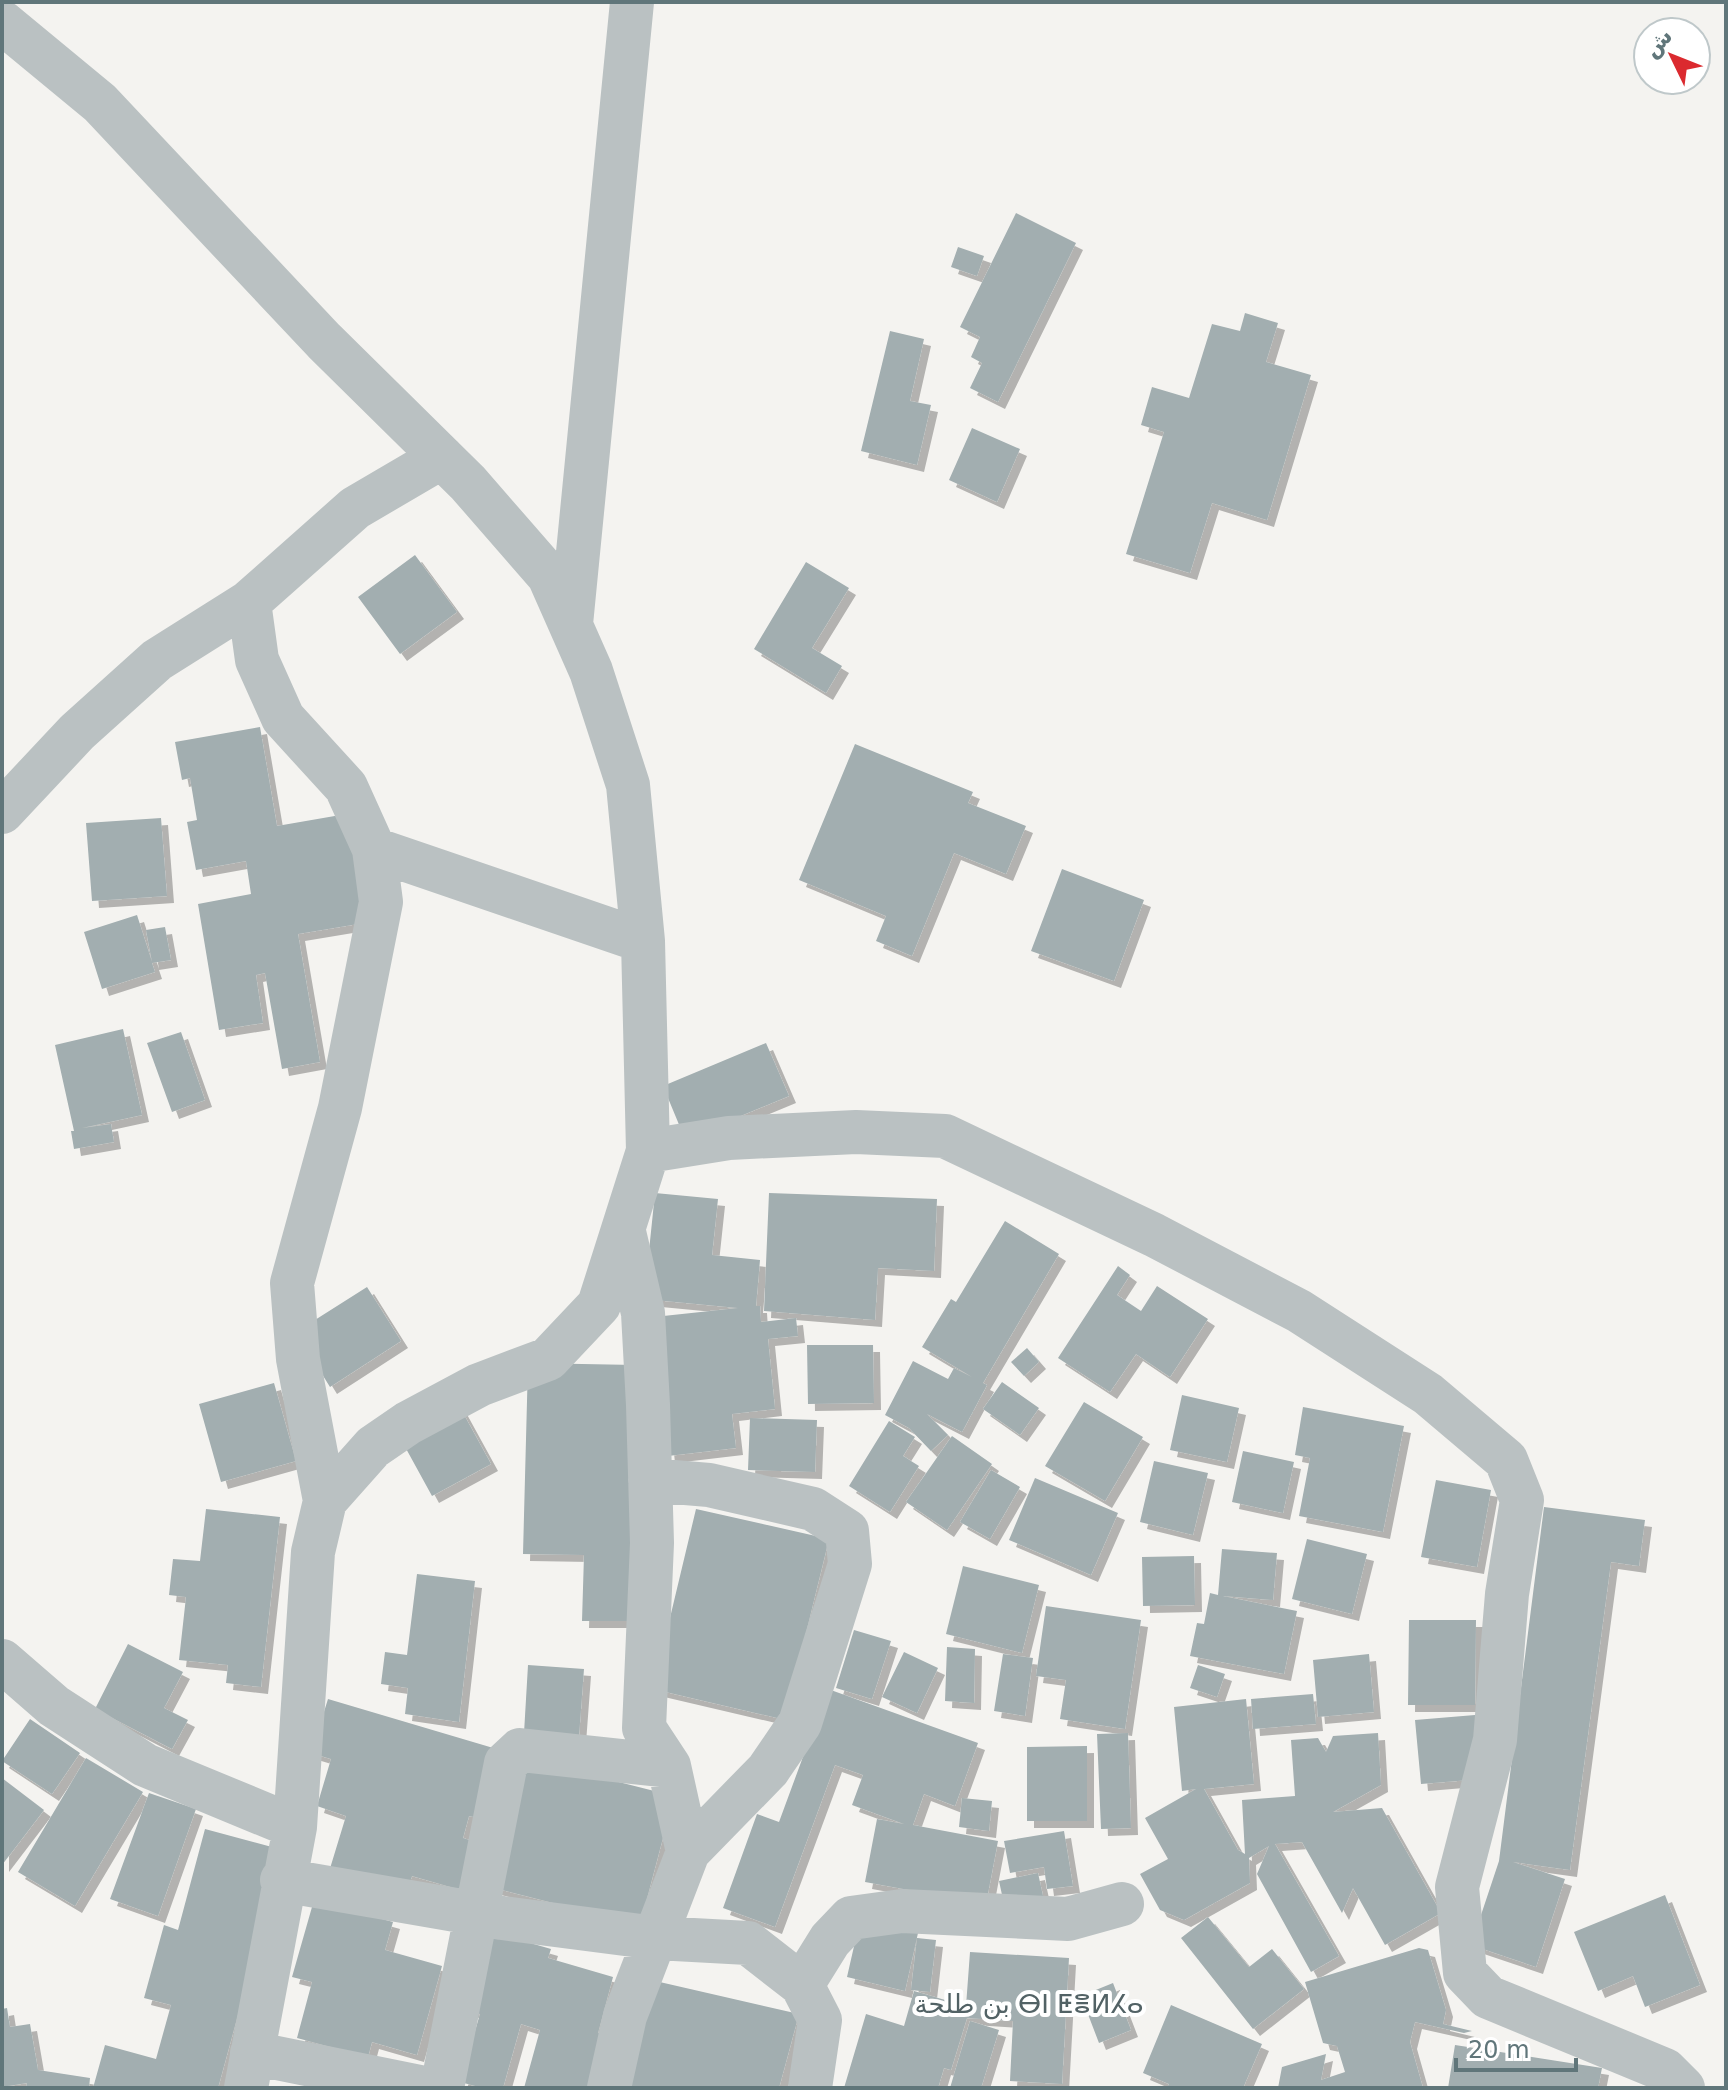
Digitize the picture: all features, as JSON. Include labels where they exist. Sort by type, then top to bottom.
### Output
[{"type":"street","points":[[571,626],[632,2]]},
{"type":"street","points":[[2,22],[100,103],[324,341],[442,457],[549,576],[591,671],[628,785],[643,941],[648,1151],[599,1305],[548,1359],[479,1385],[408,1423],[373,1447],[325,1501]]},
{"type":"street","points":[[2,812],[77,732],[157,660],[249,602],[355,508],[442,457]]},
{"type":"street","points":[[249,602],[257,660],[283,718],[346,787],[374,849],[381,902],[340,1108],[292,1283],[298,1359],[325,1501],[313,1552],[295,1827],[282,1880],[249,2071],[425,2088]]},
{"type":"street","points":[[374,849],[643,941]]},
{"type":"street","points":[[648,1151],[729,1138],[856,1132],[945,1136],[1154,1235],[1299,1311],[1428,1394],[1506,1460],[1522,1500],[1507,1594],[1495,1740],[1457,1887],[1465,1973],[1488,1997],[1665,2070],[1683,2088]]},
{"type":"street","points":[[624,1232],[643,1313],[650,1480],[652,1543],[644,1728],[669,1766],[688,1852]]},
{"type":"street","points":[[609,2088],[625,2016],[688,1852],[768,1770],[800,1723],[850,1564],[847,1531],[813,1509],[709,1485],[650,1480]]},
{"type":"street","points":[[2,1661],[54,1706],[145,1765],[295,1827]]},
{"type":"street","points":[[442,2088],[506,1763],[520,1750],[669,1766]]},
{"type":"street","points":[[282,1880],[476,1913],[656,1938],[748,1943],[802,1985],[820,2020],[810,2088]]},
{"type":"street","points":[[802,1985],[830,1940],[851,1918],[902,1911],[1068,1919],[1122,1904]]},
{"type":"building","points":[[1016,213],[1076,243],[998,402],[970,388],[982,363],[971,357],[980,337],[960,327]]},
{"type":"building","points":[[958,247],[984,256],[977,276],[951,267]]},
{"type":"building","points":[[1245,313],[1278,323],[1266,362],[1311,375],[1267,520],[1212,503],[1190,573],[1126,554],[1164,432],[1141,425],[1152,387],[1189,398],[1212,324],[1240,331]]},
{"type":"building","points":[[890,331],[924,339],[910,401],[931,405],[917,465],[861,451]]},
{"type":"building","points":[[972,428],[1020,449],[997,502],[949,480]]},
{"type":"building","points":[[415,555],[457,612],[400,654],[358,597]]},
{"type":"building","points":[[806,562],[849,588],[812,648],[842,666],[826,693],[754,649]]},
{"type":"building","points":[[260,727],[277,826],[352,813],[370,922],[298,934],[320,1062],[282,1069],[265,973],[256,975],[263,1023],[219,1030],[198,904],[251,894],[246,861],[196,870],[187,822],[197,820],[190,778],[182,780],[175,742]]},
{"type":"building","points":[[855,744],[973,792],[968,803],[1026,826],[1006,874],[954,853],[912,956],[876,941],[886,916],[799,880]]},
{"type":"building","points":[[161,818],[167,896],[92,901],[86,823]]},
{"type":"building","points":[[1062,869],[1144,900],[1114,981],[1031,951]]},
{"type":"building","points":[[137,915],[152,962],[146,930],[165,927],[171,960],[152,963],[155,972],[102,989],[84,932]]},
{"type":"building","points":[[123,1029],[142,1115],[82,1128],[111,1124],[114,1142],[74,1149],[71,1131],[74,1131],[55,1045]]},
{"type":"building","points":[[181,1032],[205,1100],[172,1112],[147,1043]]},
{"type":"building","points":[[766,1043],[789,1096],[685,1139],[663,1086]]},
{"type":"building","points":[[655,1193],[718,1199],[712,1255],[760,1260],[756,1306],[760,1306],[761,1322],[796,1318],[798,1336],[768,1339],[775,1409],[732,1414],[736,1448],[668,1456],[654,1317],[738,1308],[644,1299]]},
{"type":"building","points":[[769,1193],[937,1199],[934,1271],[878,1268],[875,1320],[764,1311]]},
{"type":"building","points":[[1005,1221],[1059,1254],[983,1383],[987,1385],[962,1432],[927,1414],[948,1435],[931,1451],[909,1428],[885,1415],[913,1361],[948,1379],[954,1368],[972,1377],[922,1347],[951,1299],[956,1302]]},
{"type":"building","points":[[1118,1266],[1130,1275],[1117,1295],[1141,1311],[1157,1286],[1208,1319],[1170,1377],[1136,1354],[1110,1392],[1058,1358]]},
{"type":"building","points":[[367,1287],[401,1341],[330,1387],[296,1332]]},
{"type":"building","points":[[807,1345],[873,1345],[874,1403],[808,1404]]},
{"type":"building","points":[[1027,1348],[1039,1362],[1024,1376],[1011,1362]]},
{"type":"building","points":[[528,1363],[636,1365],[629,1621],[582,1621],[584,1555],[523,1554]]},
{"type":"building","points":[[1002,1382],[1039,1408],[1020,1435],[983,1409]]},
{"type":"building","points":[[274,1383],[296,1461],[221,1482],[199,1404]]},
{"type":"building","points":[[1182,1395],[1239,1408],[1227,1462],[1170,1450]]},
{"type":"building","points":[[457,1402],[491,1464],[432,1496],[398,1434]]},
{"type":"building","points":[[1084,1402],[1143,1437],[1105,1501],[1045,1466]]},
{"type":"building","points":[[1303,1407],[1404,1426],[1383,1532],[1299,1516],[1310,1458],[1295,1455]]},
{"type":"building","points":[[750,1418],[817,1420],[815,1472],[748,1470]]},
{"type":"building","points":[[889,1421],[915,1437],[903,1456],[919,1466],[890,1512],[849,1486]]},
{"type":"building","points":[[952,1436],[992,1464],[947,1530],[906,1502]]},
{"type":"building","points":[[1243,1451],[1294,1462],[1283,1513],[1232,1502]]},
{"type":"building","points":[[1154,1461],[1208,1473],[1193,1535],[1140,1522]]},
{"type":"building","points":[[991,1470],[1020,1487],[990,1539],[960,1522]]},
{"type":"building","points":[[1035,1478],[1118,1513],[1091,1575],[1009,1540]]},
{"type":"building","points":[[1436,1480],[1491,1490],[1477,1567],[1421,1557]]},
{"type":"building","points":[[1544,1507],[1645,1520],[1639,1566],[1611,1562],[1570,1870],[1513,1862],[1565,1879],[1536,1967],[1471,1945],[1499,1861]]},
{"type":"building","points":[[206,1509],[280,1517],[261,1687],[226,1683],[228,1665],[179,1660],[186,1597],[169,1595],[173,1559],[200,1561]]},
{"type":"building","points":[[696,1509],[829,1539],[790,1698],[790,1721],[653,1689]]},
{"type":"building","points":[[1307,1539],[1367,1554],[1352,1614],[1292,1599]]},
{"type":"building","points":[[1222,1549],[1277,1553],[1273,1600],[1223,1596],[1297,1611],[1284,1674],[1190,1656],[1197,1623],[1204,1624],[1210,1593],[1218,1595]]},
{"type":"building","points":[[1194,1556],[1195,1605],[1143,1606],[1142,1557]]},
{"type":"building","points":[[963,1566],[1039,1585],[1022,1653],[946,1634]]},
{"type":"building","points":[[417,1574],[475,1581],[459,1722],[405,1714],[408,1688],[381,1684],[385,1652],[407,1655]]},
{"type":"building","points":[[1046,1606],[1141,1620],[1125,1729],[1060,1719],[1066,1680],[1036,1676]]},
{"type":"building","points":[[1409,1620],[1476,1620],[1475,1705],[1408,1705]]},
{"type":"building","points":[[854,1630],[891,1641],[872,1699],[836,1688]]},
{"type":"building","points":[[128,1644],[183,1672],[164,1708],[188,1720],[172,1749],[95,1709]]},
{"type":"building","points":[[947,1647],[975,1649],[974,1703],[945,1701]]},
{"type":"building","points":[[904,1652],[938,1668],[917,1713],[882,1697]]},
{"type":"building","points":[[1003,1654],[1033,1658],[1025,1716],[994,1711]]},
{"type":"building","points":[[1369,1654],[1374,1712],[1318,1717],[1313,1660]]},
{"type":"building","points":[[528,1665],[584,1669],[579,1736],[524,1733]]},
{"type":"building","points":[[1198,1665],[1225,1674],[1217,1697],[1190,1688]]},
{"type":"building","points":[[828,1689],[978,1743],[955,1806],[924,1794],[913,1825],[998,1841],[986,1904],[865,1882],[877,1819],[904,1824],[852,1805],[863,1775],[835,1765],[775,1927],[723,1908],[757,1814],[779,1822]]},
{"type":"building","points":[[1313,1694],[1316,1724],[1253,1729],[1251,1699]]},
{"type":"building","points":[[328,1699],[500,1750],[479,1818],[469,1816],[463,1838],[482,1844],[468,1892],[412,1876],[405,1898],[328,1875],[346,1816],[317,1806],[331,1759],[311,1753]]},
{"type":"building","points":[[1246,1699],[1254,1784],[1204,1789],[1238,1850],[1245,1854],[1242,1800],[1295,1796],[1291,1740],[1318,1738],[1326,1752],[1333,1736],[1378,1733],[1381,1785],[1333,1812],[1382,1808],[1441,1913],[1385,1945],[1353,1888],[1342,1913],[1302,1842],[1275,1844],[1339,1956],[1311,1972],[1257,1874],[1269,1846],[1249,1858],[1250,1883],[1184,1920],[1160,1910],[1140,1874],[1168,1859],[1145,1818],[1196,1789],[1182,1791],[1174,1707]]},
{"type":"building","points":[[1475,1715],[1481,1779],[1421,1784],[1415,1720]]},
{"type":"building","points":[[30,1719],[80,1753],[52,1794],[2,1761]]},
{"type":"building","points":[[1128,1733],[1131,1828],[1101,1829],[1097,1734]]},
{"type":"building","points":[[1087,1746],[1087,1821],[1027,1821],[1027,1747]]},
{"type":"building","points":[[86,1758],[143,1792],[75,1906],[18,1872]]},
{"type":"building","points":[[528,1759],[674,1796],[640,1925],[490,1887]]},
{"type":"building","points":[[2,1778],[44,1810],[2,1865]]},
{"type":"building","points":[[149,1793],[196,1809],[158,1916],[110,1899]]},
{"type":"building","points":[[962,1798],[992,1801],[989,1831],[959,1827]]},
{"type":"building","points":[[205,1829],[283,1850],[218,2088],[93,2088],[105,2045],[156,2059],[171,2005],[144,1998],[164,1925],[178,1930]]},
{"type":"building","points":[[1064,1831],[1073,1886],[1047,1889],[1044,1867],[1010,1873],[1004,1841]]},
{"type":"building","points":[[1038,1873],[1043,1896],[1004,1904],[999,1881]]},
{"type":"building","points":[[1665,1895],[1700,1985],[1645,2007],[1633,1976],[1598,1991],[1574,1932]]},
{"type":"building","points":[[314,1900],[393,1922],[385,1950],[442,1966],[417,2055],[372,2042],[368,2057],[297,2038],[312,1982],[292,1977]]},
{"type":"building","points":[[1208,1917],[1249,1967],[1272,1949],[1304,1989],[1253,2029],[1181,1938]]},
{"type":"building","points":[[860,1920],[918,1933],[905,1991],[847,1977]]},
{"type":"building","points":[[485,1930],[551,1949],[548,1958],[613,1977],[598,2033],[606,2035],[591,2088],[524,2088],[540,2030],[521,2024],[503,2088],[483,2088],[460,2082],[480,2014],[462,2008]]},
{"type":"building","points":[[917,1938],[936,1940],[930,1992],[911,1990]]},
{"type":"building","points":[[1419,1948],[1428,1950],[1446,2010],[1443,2024],[1472,2031],[1464,2033],[1415,2022],[1410,2042],[1423,2088],[1278,2088],[1282,2067],[1326,2054],[1321,2080],[1345,2072],[1337,2046],[1323,2043],[1305,1982]]},
{"type":"building","points":[[970,1952],[1069,1958],[1062,2084],[1010,2081],[1013,2021],[967,2018],[951,2070],[944,2068],[938,2088],[844,2088],[866,2014],[904,2026],[914,1991],[966,2006]]},
{"type":"building","points":[[651,1980],[799,2014],[779,2088],[623,2088]]},
{"type":"building","points":[[1113,1983],[1131,2030],[1099,2043],[1081,1996]]},
{"type":"building","points":[[1171,2005],[1262,2044],[1243,2088],[1167,2088],[1169,2084],[1143,2073]]},
{"type":"building","points":[[7,2008],[10,2027],[30,2024],[38,2070],[90,2078],[89,2088],[26,2088],[27,2083],[2,2087],[2,2009]]},
{"type":"building","points":[[970,2021],[999,2030],[981,2088],[950,2088]]},
{"type":"building","points":[[1455,2045],[1602,2068],[1598,2088],[1448,2088]]},
{"type":"district","name":"بن طلحة ⴱⵏ ⵟⴻⵍⵃⴰ","points":[[1029,2004]]}]
